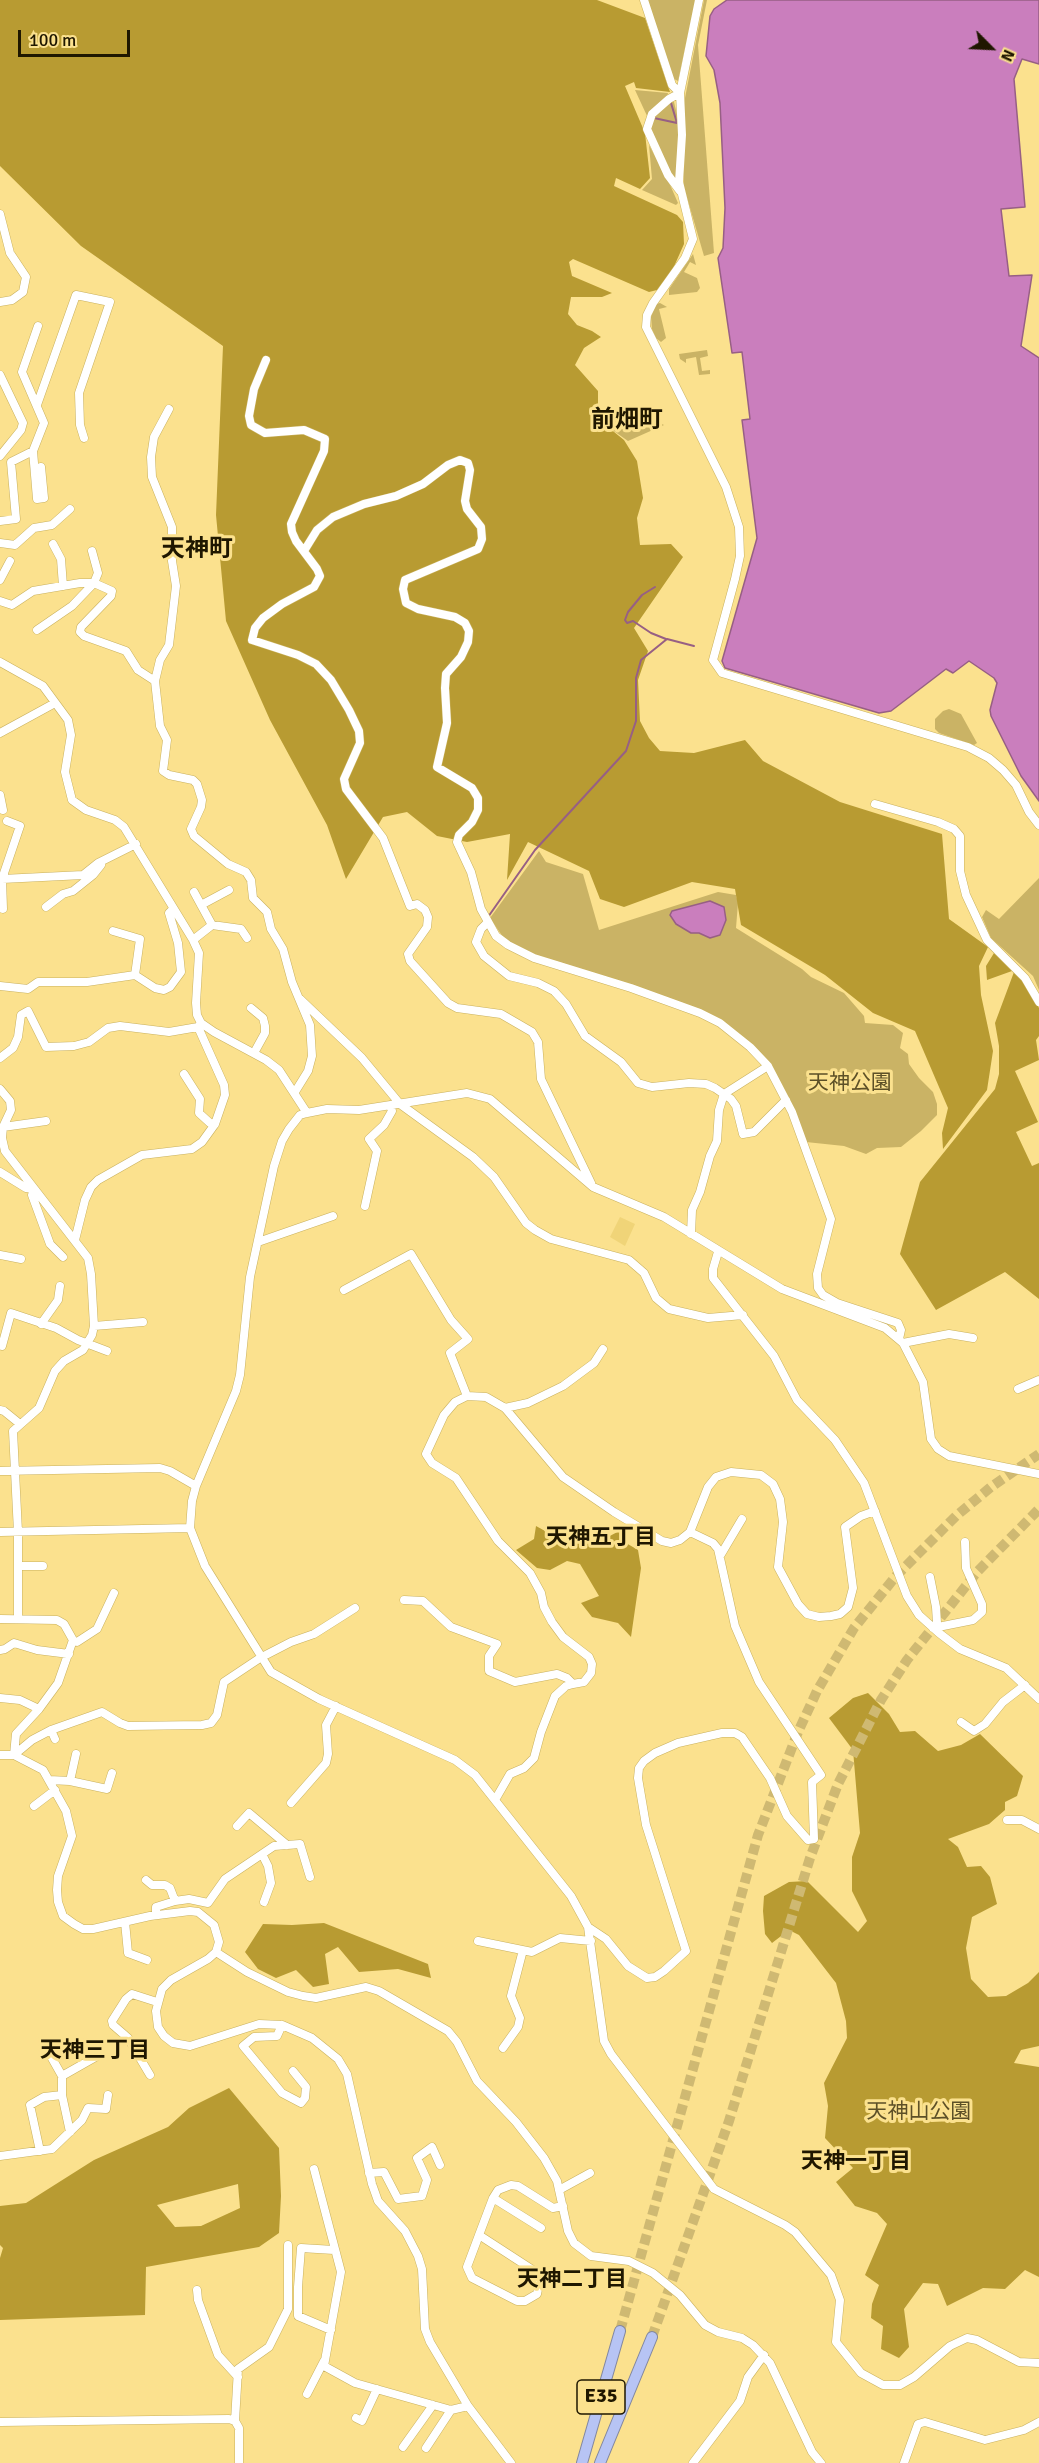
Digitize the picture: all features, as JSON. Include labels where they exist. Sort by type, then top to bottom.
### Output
[{"type":"highway","name":"E35","points":[[582,2463],[620,2331]]},
{"type":"highway","name":"E35","points":[[600,2463],[652,2337]]},
{"type":"street","points":[[644,0],[672,85],[680,93]]},
{"type":"street","points":[[699,0],[680,93],[682,135],[679,182],[693,239],[684,258],[650,309],[646,327],[726,487],[739,527],[740,556],[712,660],[722,673],[968,747],[989,758],[1003,770],[1016,785],[1029,812],[1039,825]]},
{"type":"street","points":[[680,93],[669,99],[652,114],[647,129],[668,175],[681,192]]},
{"type":"street","points":[[0,214],[10,253],[26,277],[23,292],[12,300],[0,302]]},
{"type":"street","points":[[37,405],[76,295],[110,302],[79,393],[80,425],[84,438]]},
{"type":"street","points":[[38,326],[22,372],[44,423],[33,452],[37,499],[44,498],[41,467]]},
{"type":"street","points":[[266,360],[254,389],[249,416],[251,425],[265,433],[304,430],[325,439],[324,451],[291,524],[292,532],[320,576],[317,585],[272,610],[255,628],[252,640],[298,655],[316,664],[330,680],[349,710],[359,731],[360,743],[344,779],[346,789],[383,838],[410,906],[417,904],[425,910],[428,917],[427,927],[408,954],[410,961],[448,1003],[457,1008],[501,1014],[532,1032],[538,1042],[541,1079],[593,1187]]},
{"type":"street","points":[[0,375],[21,414],[23,423],[21,430],[0,456]]},
{"type":"street","points":[[169,409],[154,437],[150,457],[152,477],[172,527],[172,561],[176,586],[169,645],[160,660],[155,681],[160,726],[167,740],[163,771],[169,776],[193,780],[197,784],[202,800],[191,829],[194,836],[228,864],[246,872],[251,880],[253,898],[267,912],[271,929],[283,949],[297,996],[310,1025],[312,1056],[308,1071],[295,1092]]},
{"type":"street","points":[[0,521],[16,519],[11,462],[33,452]]},
{"type":"street","points":[[304,551],[316,530],[333,517],[364,504],[396,496],[423,484],[448,465],[460,460],[468,463],[470,470],[465,501],[467,509],[481,527],[482,539],[478,549],[405,580],[403,589],[406,603],[418,609],[455,617],[465,624],[469,631],[468,642],[461,657],[446,674],[447,723],[437,767],[472,788],[478,798],[478,810],[472,822],[459,835],[456,842],[471,872],[479,904],[496,936],[508,945],[534,958],[631,988],[710,1018],[750,1047],[768,1066],[786,1100],[831,1219],[818,1274],[818,1288],[823,1295],[837,1303],[898,1323],[901,1330],[901,1341]]},
{"type":"street","points":[[0,543],[15,545],[34,528],[52,525],[70,509]]},
{"type":"street","points":[[53,544],[61,559],[63,586]]},
{"type":"street","points":[[37,630],[72,606],[94,583],[98,573],[92,551]]},
{"type":"street","points":[[0,580],[10,561]]},
{"type":"street","points":[[0,601],[12,605],[33,591],[94,583],[112,591],[111,596],[81,627],[81,632],[84,636],[126,651],[138,670],[155,681]]},
{"type":"street","points":[[0,662],[37,682],[68,720],[71,735],[65,772],[72,800],[86,810],[115,820],[124,828],[136,844],[193,940],[199,953],[197,1015],[224,1084],[225,1095],[215,1124],[202,1142],[192,1149],[142,1155],[98,1180],[91,1187],[85,1200],[75,1240]]},
{"type":"street","points":[[0,733],[56,703]]},
{"type":"street","points":[[0,795],[3,810]]},
{"type":"street","points":[[875,804],[938,822],[954,829],[960,836],[962,844],[959,859],[964,887],[987,940],[1025,978],[1039,1002]]},
{"type":"street","points":[[3,909],[2,879],[20,826],[7,821]]},
{"type":"street","points":[[2,879],[83,875],[98,863],[136,844]]},
{"type":"street","points":[[46,907],[63,894],[73,891],[93,875],[103,861]]},
{"type":"street","points":[[201,905],[229,890]]},
{"type":"street","points":[[194,892],[212,925]]},
{"type":"street","points":[[0,986],[28,989],[38,982],[87,982],[135,975],[155,988],[164,990],[170,987],[181,972],[178,943],[169,912],[173,909]]},
{"type":"street","points":[[488,922],[481,929],[477,942],[484,956],[509,976],[538,983],[554,991],[566,1004],[585,1036],[621,1062],[638,1083],[652,1088],[680,1083],[706,1084],[724,1094],[736,1106],[743,1134],[754,1132],[786,1100]]},
{"type":"street","points":[[193,940],[212,925],[241,929],[247,938]]},
{"type":"street","points":[[113,932],[140,939],[135,975]]},
{"type":"street","points":[[297,996],[362,1058],[400,1104],[473,1157],[494,1178],[526,1223],[535,1230],[551,1239],[630,1260],[644,1273],[656,1298],[669,1309],[708,1318],[743,1315]]},
{"type":"street","points":[[251,1008],[263,1018],[265,1026],[265,1033],[254,1053]]},
{"type":"street","points":[[0,1058],[13,1048],[18,1037],[19,1020],[25,1011],[28,1011],[46,1047],[75,1046],[88,1042],[108,1028],[120,1026],[169,1032],[200,1025],[254,1053],[279,1070],[307,1113]]},
{"type":"street","points":[[691,1234],[692,1210],[717,1141],[719,1110],[724,1094],[768,1066]]},
{"type":"street","points":[[184,1074],[200,1099],[199,1113],[210,1123],[215,1124]]},
{"type":"street","points":[[0,1089],[10,1101],[11,1110],[3,1126],[2,1138],[5,1151],[88,1258],[94,1326],[83,1350],[64,1361],[55,1371],[39,1408],[13,1431],[18,1532],[18,1618]]},
{"type":"street","points":[[1039,1474],[949,1456],[938,1449],[931,1438],[923,1382],[901,1341],[879,1325],[782,1289],[664,1217],[593,1187],[490,1099],[467,1093],[359,1110],[327,1109],[307,1113],[300,1115],[282,1141],[274,1166],[249,1287],[240,1375],[196,1486],[192,1501],[190,1528],[205,1566],[260,1658],[271,1672],[288,1683],[336,1706],[456,1760],[475,1775],[495,1800],[571,1896],[588,1927],[604,2041],[611,2054],[714,2189],[795,2232],[831,2275],[840,2300],[836,2342],[861,2373],[883,2385],[900,2385],[914,2378],[950,2346],[967,2338],[977,2340],[1019,2362],[1039,2363]]},
{"type":"street","points":[[365,1206],[377,1151],[369,1139],[384,1125],[392,1111],[390,1105]]},
{"type":"street","points":[[3,1126],[46,1121]]},
{"type":"street","points":[[0,1172],[26,1188],[34,1189]]},
{"type":"street","points":[[34,1189],[32,1195],[50,1244],[63,1257]]},
{"type":"street","points":[[258,1242],[333,1216]]},
{"type":"street","points":[[718,1252],[712,1269],[713,1278],[774,1356],[785,1381],[797,1400],[846,1454],[864,1483],[907,1596],[920,1615],[960,1649],[1006,1668],[1039,1699]]},
{"type":"street","points":[[344,1290],[411,1254],[451,1320],[468,1339],[450,1353],[467,1396]]},
{"type":"street","points":[[0,1255],[21,1259]]},
{"type":"street","points":[[41,1324],[58,1300],[60,1286]]},
{"type":"street","points":[[2,1346],[11,1313],[61,1330],[78,1340],[107,1351]]},
{"type":"street","points":[[94,1326],[143,1322]]},
{"type":"street","points":[[901,1341],[949,1334],[973,1338]]},
{"type":"street","points":[[505,1408],[528,1403],[563,1386],[594,1363],[603,1349]]},
{"type":"street","points":[[1018,1389],[1039,1380]]},
{"type":"street","points":[[495,1800],[510,1774],[524,1768],[534,1758],[555,1696],[566,1686],[584,1683],[591,1673],[592,1664],[589,1657],[564,1637],[552,1622],[544,1607],[536,1581],[498,1541],[456,1478],[432,1462],[426,1454],[444,1415],[455,1402],[467,1396],[486,1397],[505,1408],[563,1477],[662,1541],[671,1543],[680,1540],[690,1532],[713,1479],[722,1473],[761,1475],[773,1484],[780,1499],[783,1522],[778,1567],[807,1614],[819,1617],[831,1616],[840,1614],[848,1607],[853,1588],[845,1527],[861,1516],[875,1511]]},
{"type":"street","points":[[0,1410],[20,1424]]},
{"type":"street","points":[[0,1471],[160,1468],[196,1486]]},
{"type":"street","points":[[720,1556],[742,1519]]},
{"type":"street","points":[[0,1532],[190,1528]]},
{"type":"street","points":[[588,1927],[606,1940],[628,1965],[647,1978],[655,1977],[664,1971],[686,1951],[644,1818],[638,1778],[639,1768],[644,1761],[655,1753],[678,1743],[722,1733],[735,1733],[742,1737],[770,1778],[787,1816],[808,1839],[814,1839],[812,1782],[820,1775],[759,1682],[735,1626],[720,1556],[712,1543],[690,1532]]},
{"type":"street","points":[[933,1628],[973,1620],[982,1612],[982,1604],[966,1568],[965,1542]]},
{"type":"street","points":[[18,1566],[43,1566]]},
{"type":"street","points":[[930,1577],[937,1623],[933,1628]]},
{"type":"street","points":[[73,1640],[77,1642],[97,1629],[114,1593]]},
{"type":"street","points":[[404,1600],[423,1601],[451,1627],[497,1644],[489,1656],[489,1671],[515,1682],[557,1674],[567,1678],[573,1684]]},
{"type":"street","points":[[14,1755],[32,1740],[51,1730],[102,1712],[128,1726],[211,1723],[217,1715],[224,1682],[260,1658],[291,1642],[314,1635],[356,1608]]},
{"type":"street","points":[[0,1619],[57,1620],[64,1624],[73,1640],[58,1683],[39,1709],[16,1734],[14,1755]]},
{"type":"street","points":[[0,1650],[14,1643],[37,1650],[69,1654]]},
{"type":"street","points":[[961,1722],[974,1731],[985,1724],[1003,1702],[1025,1685]]},
{"type":"street","points":[[0,1698],[20,1700],[39,1709]]},
{"type":"street","points":[[291,1803],[326,1763],[328,1755],[326,1725],[336,1706]]},
{"type":"street","points":[[51,1730],[55,1738]]},
{"type":"street","points":[[70,1781],[76,1754]]},
{"type":"street","points":[[0,1755],[14,1755],[43,1770],[66,1811],[72,1836],[58,1876],[58,1902],[63,1916],[83,1929],[93,1929],[156,1915],[190,1911],[203,1915],[214,1925],[219,1942],[216,1952],[171,1980],[162,1989],[157,2002],[158,2027],[164,2036],[180,2045],[190,2046],[259,2024],[282,2025],[296,2030],[323,2046],[338,2059],[347,2074],[369,2172],[378,2201],[413,2243],[422,2269],[425,2329],[443,2367],[468,2406],[511,2463]]},
{"type":"street","points":[[49,1780],[70,1781],[107,1789],[112,1773]]},
{"type":"street","points":[[34,1806],[55,1790]]},
{"type":"street","points":[[237,1826],[249,1813],[286,1845]]},
{"type":"street","points":[[1007,1820],[1022,1820],[1039,1829]]},
{"type":"street","points":[[156,1915],[156,1907],[175,1901],[189,1899],[208,1903],[225,1879],[274,1846],[300,1844],[310,1877]]},
{"type":"street","points":[[262,1854],[272,1883],[264,1902]]},
{"type":"street","points":[[146,1880],[152,1885],[165,1885],[170,1888],[175,1901]]},
{"type":"street","points":[[125,1922],[128,1953],[147,1960]]},
{"type":"street","points":[[478,1941],[532,1952],[560,1938],[591,1941]]},
{"type":"street","points":[[503,2048],[518,2027],[520,2018],[511,1996],[523,1950]]},
{"type":"street","points":[[216,1952],[247,1972],[288,1992],[303,1996],[316,1998],[366,1987],[379,1991],[448,2031],[457,2042],[477,2081],[516,2122],[544,2157],[559,2190],[568,2231],[574,2243],[591,2256],[629,2261],[653,2273],[680,2295],[705,2325],[717,2332],[742,2338],[764,2355],[770,2363],[812,2452],[821,2463]]},
{"type":"street","points":[[150,2075],[128,2038],[113,2025],[112,2021],[126,1999],[132,1994],[157,2002]]},
{"type":"street","points":[[282,2025],[277,2036],[254,2037],[243,2046],[282,2093],[301,2103],[305,2098],[306,2087],[293,2071]]},
{"type":"street","points":[[48,2044],[49,2054],[62,2076],[62,2096],[70,2132]]},
{"type":"street","points":[[62,2076],[99,2055]]},
{"type":"street","points":[[0,2156],[52,2150],[82,2120],[88,2108],[106,2109],[108,2095]]},
{"type":"street","points":[[40,2151],[30,2105],[44,2097],[62,2096]]},
{"type":"street","points":[[369,2172],[384,2172],[398,2199],[422,2196],[426,2180],[417,2158],[432,2147],[440,2165]]},
{"type":"street","points":[[314,2169],[341,2272],[324,2366],[348,2379],[451,2410],[468,2406]]},
{"type":"street","points":[[559,2190],[590,2173]]},
{"type":"street","points":[[479,2235],[536,2271],[539,2284],[537,2294],[525,2301],[517,2301],[472,2278],[466,2267],[493,2198],[498,2190],[511,2185],[518,2186],[553,2208],[563,2206]]},
{"type":"street","points":[[493,2198],[541,2228]]},
{"type":"street","points":[[239,2463],[239,2428],[235,2421],[238,2369],[269,2347],[288,2309],[288,2245]]},
{"type":"street","points":[[331,2330],[298,2316],[298,2287],[301,2248],[334,2250]]},
{"type":"street","points":[[197,2290],[198,2300],[218,2355],[238,2377]]},
{"type":"street","points":[[693,2463],[740,2401],[748,2376],[764,2355]]},
{"type":"street","points":[[307,2394],[325,2358]]},
{"type":"street","points":[[356,2418],[362,2421],[377,2389]]},
{"type":"street","points":[[403,2447],[433,2405]]},
{"type":"street","points":[[426,2448],[451,2410]]},
{"type":"street","points":[[0,2422],[235,2421]]},
{"type":"street","points":[[904,2463],[918,2424],[925,2422],[985,2440],[1024,2430],[1039,2422]]},
{"type":"shaded area","points":[[727,0],[1039,0],[1039,64],[1022,59],[1014,79],[1025,207],[1001,209],[1009,276],[1032,275],[1021,346],[1039,358],[1039,801],[1021,776],[991,716],[990,710],[997,683],[994,678],[969,661],[953,673],[946,669],[891,711],[879,713],[725,668],[722,661],[757,538],[742,420],[750,419],[742,352],[732,353],[718,258],[723,248],[725,208],[720,103],[714,70],[706,56],[710,16],[714,9]]},
{"type":"shaded area","points":[[710,901],[724,907],[726,920],[720,935],[710,938],[699,933],[691,933],[676,924],[670,915],[672,911]]},
{"type":"shaded area","points":[[620,1217],[635,1224],[625,1246],[610,1237]]},
{"type":"green space","points":[[0,0],[597,0],[645,18],[670,92],[636,88],[634,82],[625,86],[645,133],[650,178],[640,189],[616,178],[614,186],[677,215],[683,222],[684,244],[672,271],[657,290],[649,292],[573,259],[569,262],[572,276],[612,293],[602,297],[571,297],[568,314],[577,325],[601,337],[584,348],[575,365],[598,391],[598,419],[624,440],[637,461],[643,498],[637,518],[640,545],[671,544],[683,557],[634,628],[648,651],[638,680],[640,721],[649,738],[660,751],[694,753],[745,740],[763,761],[840,802],[942,834],[949,919],[988,947],[979,966],[981,995],[993,1051],[987,1090],[943,1149],[942,1133],[948,1108],[915,1031],[873,1013],[825,975],[741,925],[735,889],[692,882],[624,907],[600,899],[589,871],[528,842],[507,880],[510,834],[467,842],[437,836],[407,812],[383,817],[346,879],[327,825],[270,720],[226,621],[216,515],[223,346],[81,246],[0,166]]},
{"type":"green space","points":[[647,0],[695,0],[678,81],[674,79]]},
{"type":"green space","points":[[704,0],[707,0],[698,45],[714,253],[704,256],[684,187],[684,172],[685,98]]},
{"type":"green space","points":[[635,90],[668,93],[648,118]]},
{"type":"green space","points":[[669,101],[674,102],[679,123],[677,175],[674,177],[670,175],[652,138],[650,122]]},
{"type":"green space","points":[[649,145],[671,187],[678,203],[676,205],[642,190],[652,179]]},
{"type":"green space","points":[[693,254],[696,265],[690,262],[684,272],[697,278],[700,288],[697,292],[669,295],[669,289]]},
{"type":"green space","points":[[660,303],[667,307],[659,309],[666,338],[661,342],[656,338],[652,329],[651,317],[656,304]]},
{"type":"green space","points":[[707,350],[708,356],[700,358],[702,371],[710,370],[710,374],[699,375],[696,357],[686,359],[686,363],[680,359],[679,354]]},
{"type":"green space","points":[[645,416],[664,425],[628,441],[611,429],[602,418],[631,419]]},
{"type":"green space","points":[[949,709],[961,714],[977,743],[974,745],[939,733],[935,729],[935,719],[943,711]]},
{"type":"green space","name":"天神公園","points":[[539,851],[546,862],[583,874],[599,930],[718,892],[736,895],[738,903],[736,928],[811,977],[844,993],[864,1016],[865,1023],[893,1025],[903,1033],[900,1048],[908,1054],[909,1064],[919,1078],[933,1092],[937,1104],[937,1115],[901,1147],[877,1148],[866,1154],[844,1146],[806,1142],[778,1077],[721,1019],[620,982],[531,953],[515,946],[503,937],[490,918]]},
{"type":"green space","points":[[1039,878],[1039,990],[1033,976],[991,938],[982,917],[986,910],[999,919]]},
{"type":"green space","points":[[994,953],[1012,971],[987,980],[986,966]]},
{"type":"green space","points":[[1014,972],[1023,981],[1039,1008],[1039,1036],[1036,1040],[1039,1060],[1015,1071],[1038,1122],[1016,1132],[1032,1166],[1039,1163],[1039,1299],[1005,1272],[936,1310],[900,1254],[920,1182],[995,1089],[999,1074],[999,1046],[995,1023]]},
{"type":"green space","points":[[536,1526],[565,1542],[606,1538],[623,1529],[626,1543],[638,1550],[641,1568],[631,1637],[618,1623],[592,1617],[581,1603],[599,1596],[580,1564],[567,1561],[550,1570],[537,1568],[516,1550],[534,1539]]},
{"type":"green space","name":"天神山公園","points":[[868,1693],[889,1714],[900,1732],[915,1731],[938,1751],[961,1745],[980,1734],[1023,1776],[1017,1796],[1005,1802],[1005,1810],[989,1824],[948,1839],[958,1847],[967,1867],[981,1866],[990,1877],[997,1904],[972,1917],[966,1948],[971,1979],[988,1997],[1006,1996],[1028,1983],[1039,1972],[1039,2046],[1021,2050],[1014,2063],[1039,2067],[1039,2277],[1025,2270],[1005,2289],[983,2288],[947,2306],[938,2284],[923,2283],[904,2309],[909,2347],[899,2358],[881,2349],[883,2326],[871,2318],[872,2304],[879,2285],[865,2275],[887,2224],[877,2213],[855,2206],[836,2182],[853,2168],[825,2138],[828,2106],[824,2083],[847,2038],[846,2021],[836,1983],[799,1935],[789,1930],[772,1943],[765,1934],[763,1911],[764,1896],[789,1882],[807,1881],[858,1932],[867,1921],[852,1891],[852,1857],[860,1833],[853,1750],[829,1718],[853,1698]]},
{"type":"green space","points":[[324,1923],[428,1964],[431,1978],[398,1969],[359,1972],[338,1947],[325,1954],[329,1984],[313,1987],[296,1970],[276,1978],[258,1969],[245,1952],[263,1924]]},
{"type":"green space","points":[[229,2088],[279,2148],[281,2196],[279,2233],[259,2247],[146,2267],[145,2315],[0,2320],[0,2258],[3,2248],[0,2245],[0,2206],[26,2203],[94,2160],[168,2127],[189,2108]],"holes":[[[238,2184],[240,2208],[201,2226],[175,2227],[157,2205]]]},
{"type":"waterway","points":[[654,118],[677,123],[671,103]]},
{"type":"waterway","points":[[655,587],[642,595],[628,612],[625,620],[627,623],[633,621],[651,633],[666,639]]},
{"type":"waterway","points":[[488,917],[535,850],[626,751],[636,721],[636,678],[641,660],[667,639],[694,646]]},
{"type":"tunnel","points":[[620,2331],[758,1835],[798,1732],[817,1691],[854,1628],[896,1576],[956,1516],[991,1487],[1039,1454]]},
{"type":"tunnel","points":[[652,2337],[729,2121],[810,1858],[838,1784],[881,1700],[907,1660],[977,1572],[1039,1509]]},
{"type":"district","name":"前畑町","points":[[627,421]]},
{"type":"district","name":"天神町","points":[[197,550]]},
{"type":"district","name":"天神五丁目","points":[[601,1538]]},
{"type":"district","name":"天神三丁目","points":[[95,2051]]},
{"type":"district","name":"天神一丁目","points":[[856,2162]]},
{"type":"district","name":"天神二丁目","points":[[572,2280]]}]
